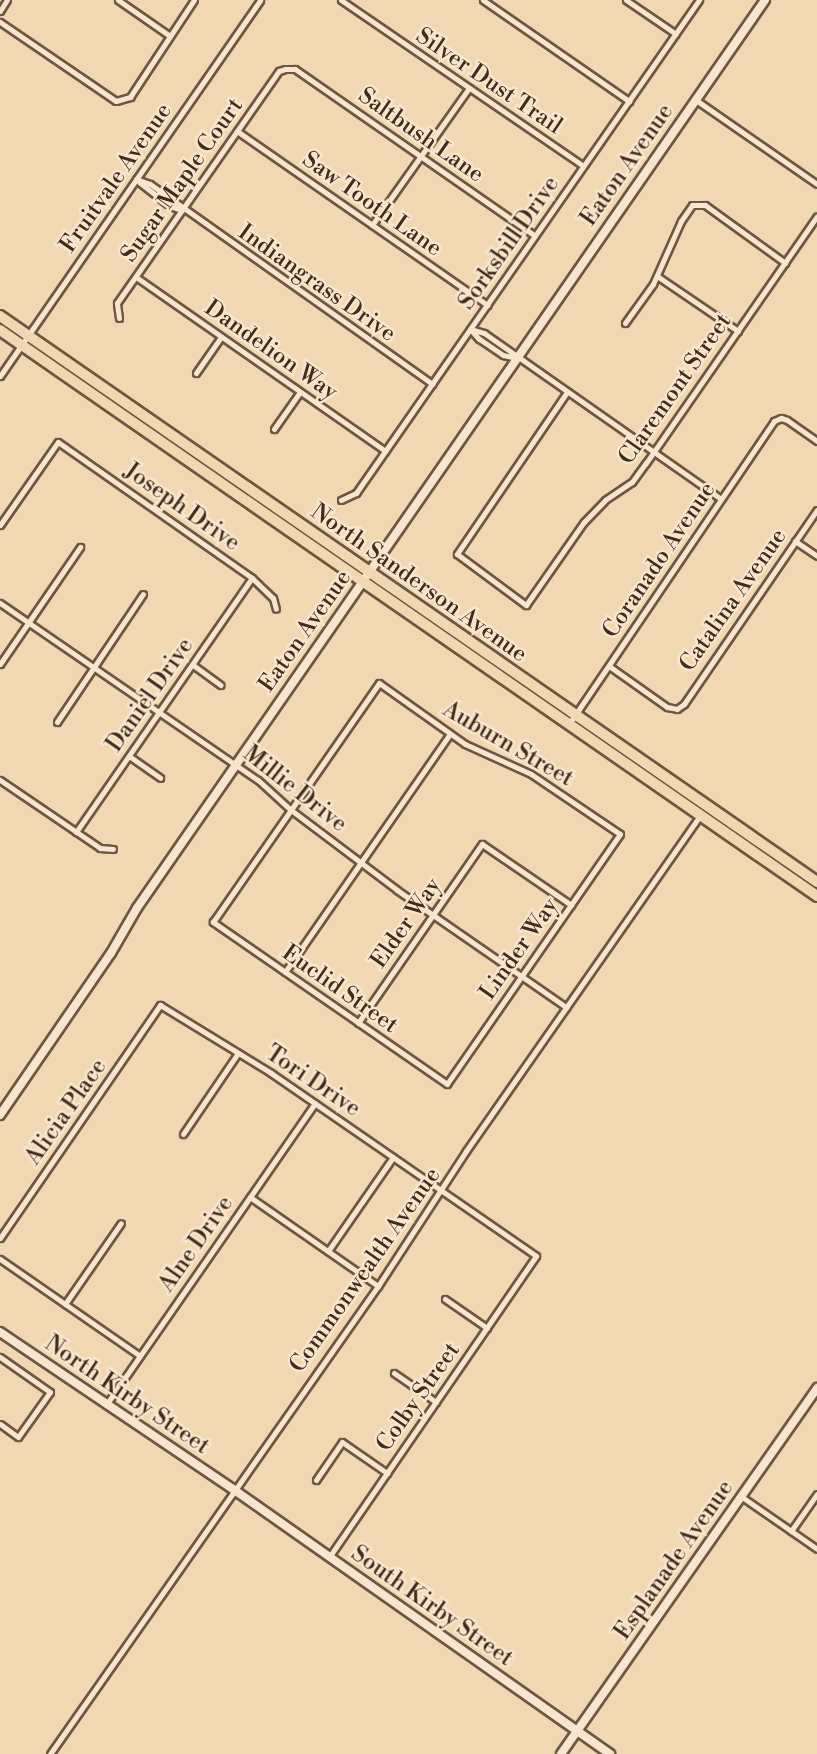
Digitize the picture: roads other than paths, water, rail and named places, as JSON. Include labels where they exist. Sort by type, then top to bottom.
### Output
[{"type":"highway","name":"North Sanderson Avenue","points":[[0,316],[366,576],[703,810],[817,896]]},
{"type":"highway","name":"North Sanderson Avenue","points":[[0,330],[366,576]]},
{"type":"highway","name":"North Sanderson Avenue","points":[[703,810],[817,882]]},
{"type":"street","points":[[0,11],[7,0]]},
{"type":"street","points":[[118,0],[170,36]]},
{"type":"street","points":[[0,22],[116,101],[130,97],[194,0]]},
{"type":"street","name":"Fruitvale Avenue","points":[[0,376],[260,0]]},
{"type":"street","name":"Silver Dust Trail","points":[[341,0],[583,166]]},
{"type":"street","points":[[483,0],[629,101]]},
{"type":"street","points":[[626,0],[676,34]]},
{"type":"street","name":"Sorksbill Drive","points":[[341,500],[356,493],[699,0]]},
{"type":"street","name":"Eaton Avenue","points":[[0,1115],[236,764],[765,0]]},
{"type":"street","name":"Sugar Maple Court","points":[[118,318],[117,303],[279,72],[285,69]]},
{"type":"street","name":"Saltbush Lane","points":[[285,69],[295,69],[535,236]]},
{"type":"street","points":[[372,225],[469,88]]},
{"type":"street","points":[[696,100],[817,184]]},
{"type":"street","name":"Saw Tooth Lane","points":[[237,131],[487,305]]},
{"type":"street","name":"Indiangrass Drive","points":[[136,179],[150,184],[182,210],[432,384]]},
{"type":"street","points":[[625,323],[657,276],[681,221],[692,205],[698,203],[785,262]]},
{"type":"street","name":"Claremont Street","points":[[566,392],[457,554],[526,605],[584,523],[606,500],[632,482],[654,453],[817,216]]},
{"type":"street","points":[[657,276],[738,331]]},
{"type":"street","name":"Dandelion Way","points":[[136,277],[386,451]]},
{"type":"street","points":[[470,329],[484,333],[721,499]]},
{"type":"street","points":[[196,373],[221,337]]},
{"type":"street","points":[[274,429],[300,392]]},
{"type":"street","name":"Coranado Avenue","points":[[572,719],[774,421],[781,418],[817,441]]},
{"type":"street","name":"Joseph Drive","points":[[0,525],[58,442],[252,578],[273,598],[276,609]]},
{"type":"street","name":"Catalina Avenue","points":[[608,666],[667,707],[677,709],[684,704],[817,510]]},
{"type":"street","points":[[795,541],[817,556]]},
{"type":"street","points":[[0,664],[80,547]]},
{"type":"street","name":"Daniel Drive","points":[[76,832],[252,578]]},
{"type":"street","points":[[57,722],[143,594]]},
{"type":"street","name":"Millie Drive","points":[[0,603],[161,710],[433,915],[566,1007]]},
{"type":"street","points":[[193,665],[221,685]]},
{"type":"street","name":"Auburn Street","points":[[291,810],[379,683],[450,734],[482,754],[539,779],[620,835]]},
{"type":"street","points":[[285,972],[450,734]]},
{"type":"street","points":[[129,756],[160,778]]},
{"type":"street","points":[[0,780],[100,848],[113,849]]},
{"type":"street","name":"Euclid Street","points":[[291,810],[213,922],[447,1084]]},
{"type":"street","name":"Commonwealth Avenue","points":[[50,1754],[233,1489],[378,1286],[703,810]]},
{"type":"street","name":"Linder Way","points":[[447,1084],[620,835]]},
{"type":"street","name":"Elder Way","points":[[358,1023],[482,844],[571,905]]},
{"type":"street","name":"Tori Drive","points":[[160,1005],[315,1103],[536,1256]]},
{"type":"street","name":"Alicia Place","points":[[0,1238],[160,1005]]},
{"type":"street","points":[[183,1134],[238,1053]]},
{"type":"street","name":"Alne Drive","points":[[106,1405],[315,1103]]},
{"type":"street","points":[[328,1251],[393,1157]]},
{"type":"street","points":[[250,1197],[378,1286]]},
{"type":"street","points":[[65,1304],[121,1223]]},
{"type":"street","name":"Colby Street","points":[[329,1557],[536,1256]]},
{"type":"street","points":[[0,1259],[140,1356]]},
{"type":"street","points":[[445,1299],[487,1328]]},
{"type":"street","name":"North Kirby Street","points":[[0,1332],[233,1489]]},
{"type":"street","points":[[0,1357],[50,1392],[18,1437],[0,1424]]},
{"type":"street","points":[[394,1373],[436,1402]]},
{"type":"street","name":"Esplanade Avenue","points":[[561,1754],[817,1388]]},
{"type":"street","points":[[316,1479],[342,1442],[387,1473]]},
{"type":"street","name":"South Kirby Street","points":[[233,1489],[610,1754]]},
{"type":"street","points":[[791,1531],[817,1494]]},
{"type":"street","points":[[742,1497],[817,1549]]}]
